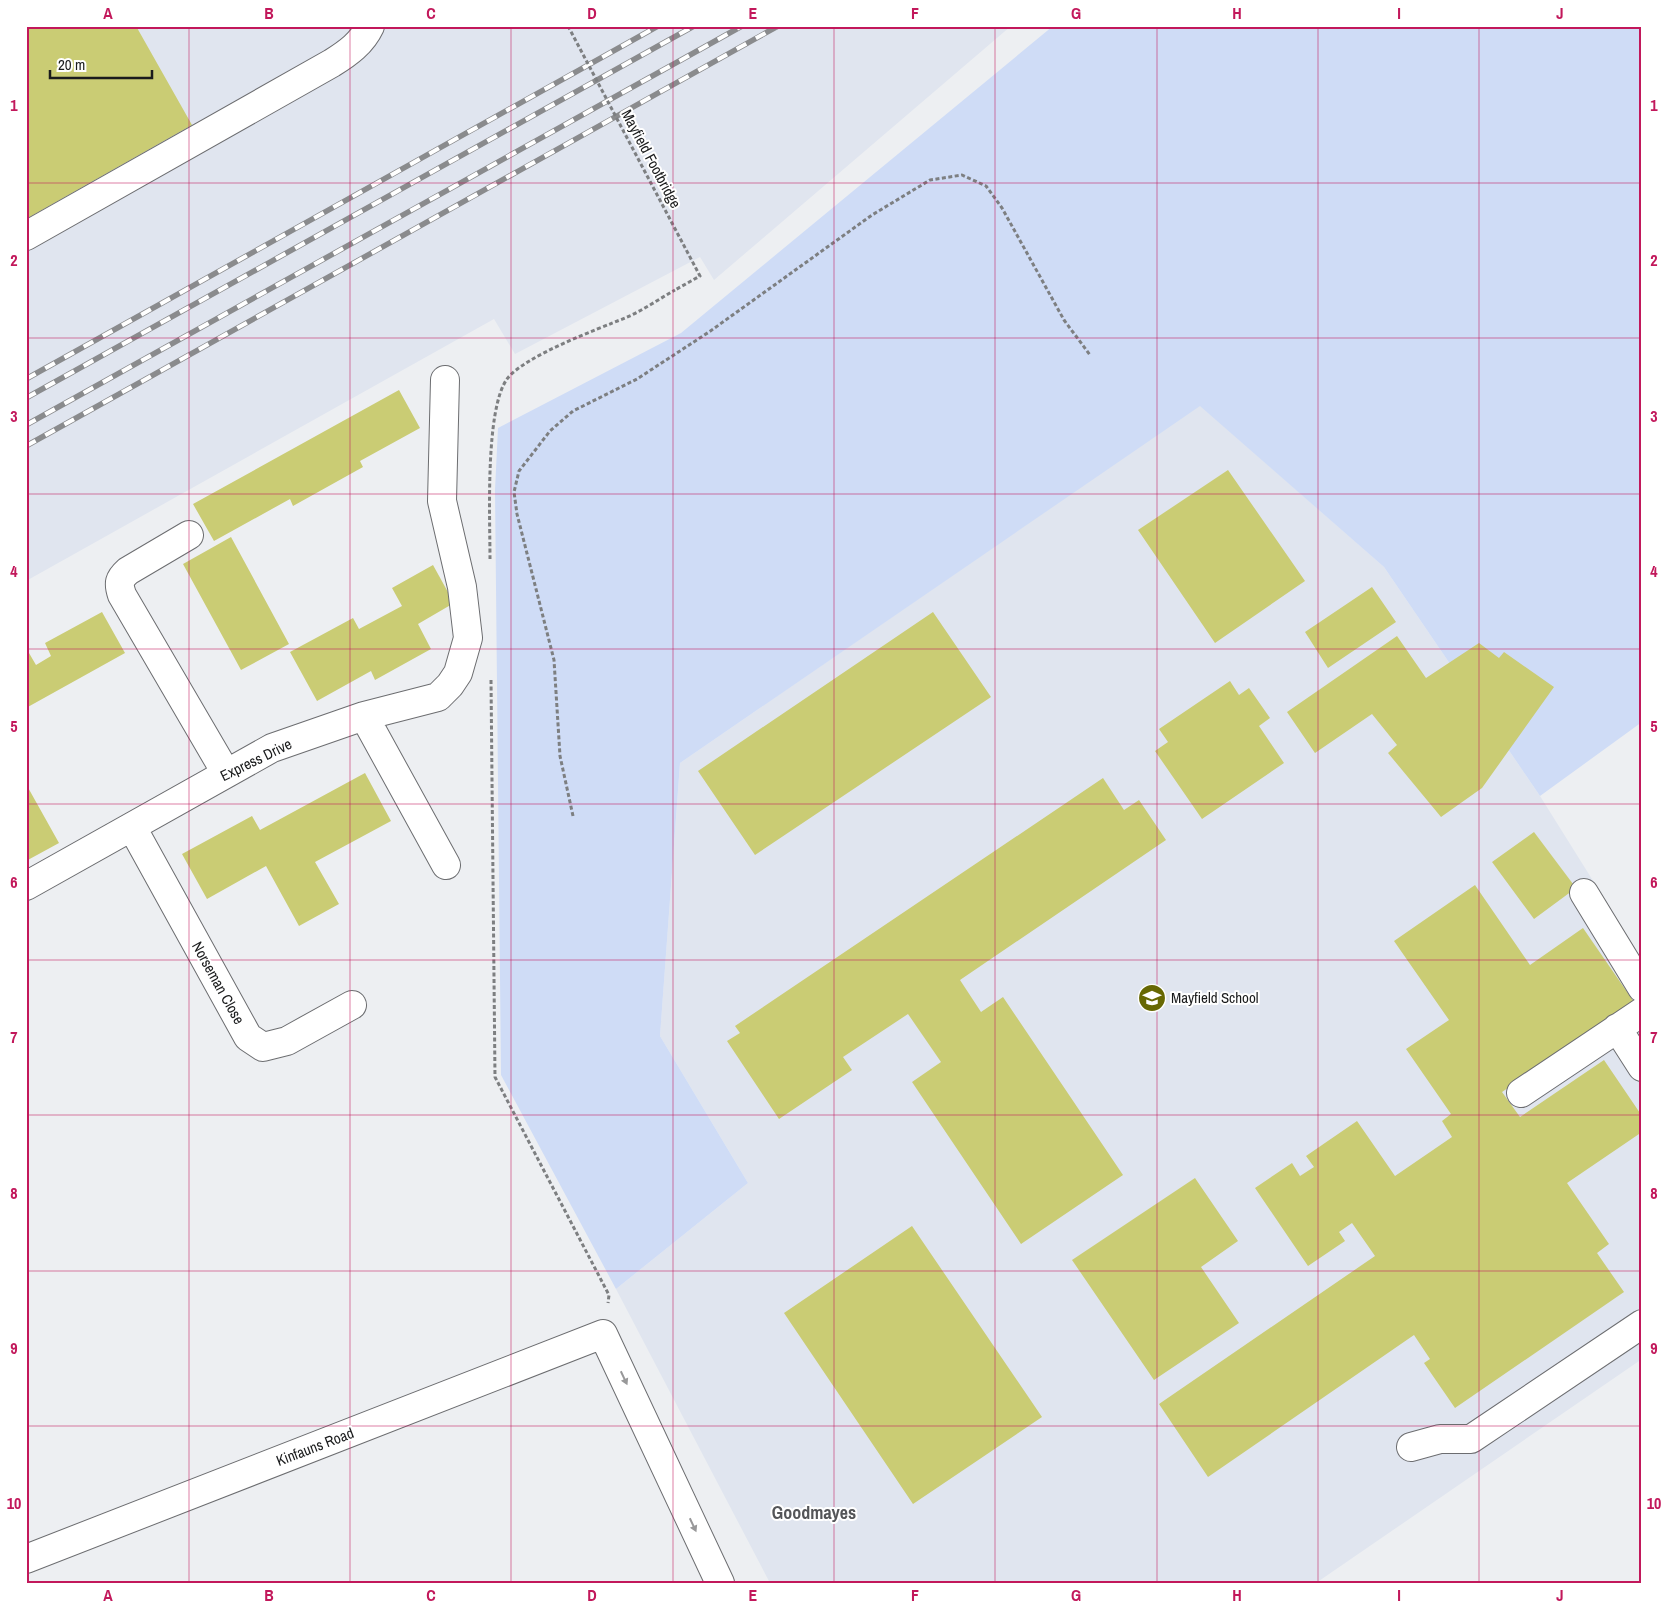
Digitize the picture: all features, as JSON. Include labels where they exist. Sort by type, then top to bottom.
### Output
[{"type":"street","points":[[26,236],[340,58],[360,41],[370,26]]},
{"type":"street","name":"Express Drive","points":[[26,886],[272,748],[364,716],[438,697],[450,686],[458,673],[468,638],[462,587],[442,501],[445,380]]},
{"type":"street","points":[[189,535],[128,571],[120,578],[119,585],[122,595],[226,774]]},
{"type":"street","points":[[364,716],[446,865]]},
{"type":"street","name":"Norseman Close","points":[[132,827],[248,1037],[263,1047],[287,1041],[352,1005]]},
{"type":"street","points":[[1584,893],[1642,988]]},
{"type":"street","points":[[1521,1093],[1642,1012]]},
{"type":"street","points":[[1617,1028],[1642,1067]]},
{"type":"street","points":[[1412,1447],[1440,1439],[1471,1439],[1642,1324]]},
{"type":"street","points":[[603,1334],[720,1583]]},
{"type":"street","name":"Kinfauns Road","points":[[26,1559],[603,1334]]},
{"type":"path","name":"Mayfield Footbridge","points":[[490,560],[493,424],[500,390],[507,378],[521,366],[595,328],[627,317],[700,276],[568,26]]},
{"type":"path","points":[[573,816],[560,756],[554,660],[517,514],[514,492],[519,471],[550,431],[573,411],[637,379],[701,337],[872,215],[930,180],[962,175],[986,186],[1002,208],[1064,320],[1090,355]]},
{"type":"path","points":[[490,676],[495,1077],[610,1295],[603,1334]]},
{"type":"shaded area","points":[[26,26],[1011,26],[714,280],[700,257],[515,354],[494,319],[26,581]]},
{"type":"shaded area","points":[[1053,26],[1642,26],[1642,722],[1540,796],[1384,567],[1200,406],[680,763],[660,1036],[748,1183],[616,1289],[501,1075],[495,490],[498,428],[681,333]]},
{"type":"shaded area","name":"Mayfield School","points":[[1200,405],[1384,567],[1540,796],[1642,959],[1642,1359],[1316,1583],[770,1583],[616,1289],[748,1183],[660,1036],[680,763]]},
{"type":"building","points":[[26,26],[136,26],[192,125],[26,219]]},
{"type":"building","points":[[399,390],[420,428],[360,461],[363,467],[293,506],[290,499],[214,541],[193,504]]},
{"type":"building","points":[[1228,470],[1305,581],[1215,643],[1138,530]]},
{"type":"building","points":[[231,537],[289,644],[241,670],[183,564]]},
{"type":"building","points":[[433,565],[454,603],[418,624],[431,649],[375,680],[371,671],[317,701],[290,652],[353,618],[359,629],[402,606],[392,588]]},
{"type":"building","points":[[1372,587],[1396,622],[1328,668],[1305,632]]},
{"type":"building","points":[[102,612],[125,653],[26,708],[26,655],[29,653],[36,665],[51,656],[45,643]]},
{"type":"building","points":[[933,612],[991,697],[755,855],[698,771]]},
{"type":"building","points":[[1397,636],[1426,678],[1479,643],[1499,658],[1504,652],[1554,687],[1482,788],[1441,817],[1388,753],[1397,745],[1372,714],[1315,753],[1287,712]]},
{"type":"building","points":[[1230,681],[1239,695],[1249,688],[1270,718],[1259,726],[1284,763],[1202,819],[1155,751],[1168,742],[1159,729]]},
{"type":"building","points":[[365,773],[391,821],[315,862],[339,904],[299,926],[266,866],[207,899],[182,854],[252,816],[260,830]]},
{"type":"building","points":[[1103,778],[1124,810],[1139,800],[1166,840],[960,980],[981,1012],[1003,997],[1123,1175],[1021,1244],[912,1082],[941,1062],[908,1014],[843,1057],[852,1070],[779,1119],[727,1041],[740,1033],[735,1026]]},
{"type":"building","points":[[26,784],[59,843],[26,861]]},
{"type":"building","points":[[1534,832],[1576,888],[1534,919],[1492,862]]},
{"type":"building","points":[[1475,885],[1530,965],[1583,928],[1634,1002],[1502,1092],[1520,1117],[1604,1060],[1642,1116],[1642,1132],[1567,1183],[1609,1244],[1597,1253],[1624,1292],[1455,1408],[1424,1363],[1430,1359],[1414,1335],[1208,1477],[1159,1404],[1375,1256],[1352,1223],[1339,1232],[1345,1241],[1308,1266],[1255,1188],[1292,1163],[1300,1176],[1314,1167],[1306,1156],[1357,1121],[1395,1176],[1452,1137],[1442,1121],[1451,1114],[1406,1049],[1449,1020],[1394,941]]},
{"type":"building","points":[[1195,1178],[1238,1241],[1201,1267],[1239,1323],[1154,1380],[1072,1260]]},
{"type":"building","points":[[912,1226],[1042,1417],[913,1504],[784,1313]]},
{"type":"railway","points":[[26,379],[658,26]]},
{"type":"railway","points":[[26,398],[694,26]]},
{"type":"railway","points":[[26,425],[742,26]]},
{"type":"railway","points":[[26,446],[778,26]]},
{"type":"place","name":"Mayfield School","points":[[1152,998]]},
{"type":"district","name":"Goodmayes","points":[[814,1513]]}]
